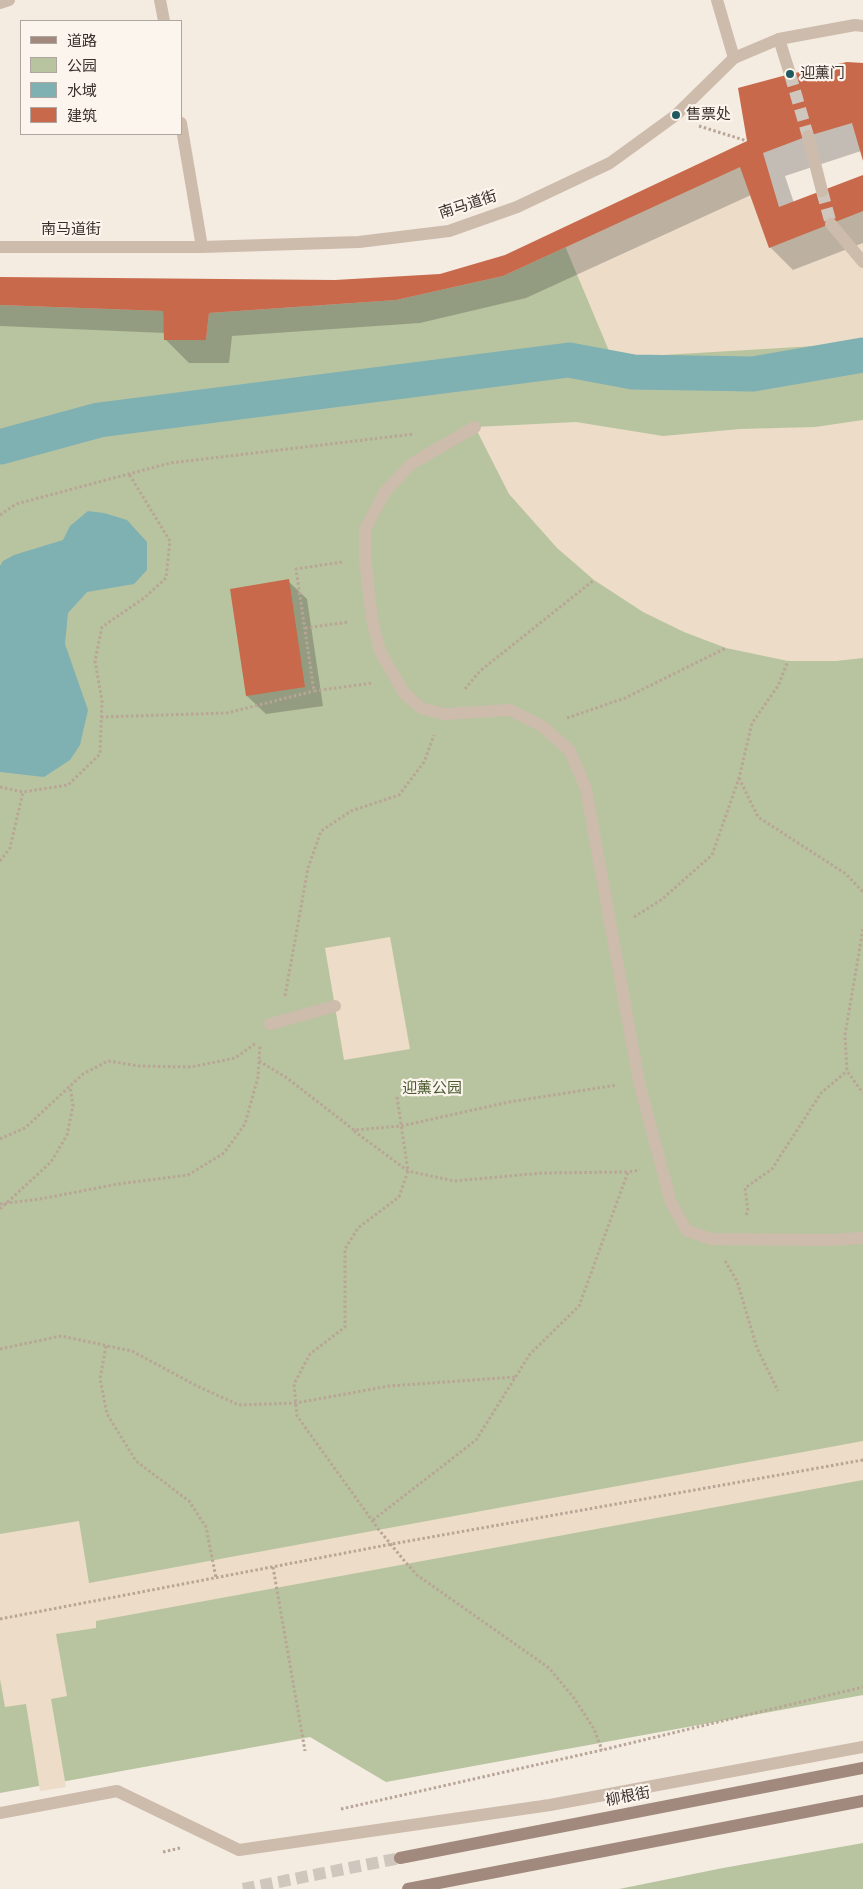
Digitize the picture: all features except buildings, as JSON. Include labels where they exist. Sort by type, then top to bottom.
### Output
[{"type":"main road","name":"柳根街","points":[[400,1858],[863,1768]]},
{"type":"main road","points":[[408,1889],[863,1800]]},
{"type":"street","points":[[0,3],[9,0]]},
{"type":"street","points":[[160,0],[164,20]]},
{"type":"street","points":[[717,0],[734,58]]},
{"type":"street","name":"南马道街","points":[[0,246],[202,246],[359,242],[449,231],[517,206],[610,163],[676,115],[734,58],[780,40],[855,25],[863,26]]},
{"type":"street","points":[[780,40],[790,74]]},
{"type":"street","points":[[182,130],[202,246]]},
{"type":"street","points":[[808,136],[822,191]]},
{"type":"street","points":[[831,224],[863,262]]},
{"type":"street","points":[[474,427],[411,464],[385,492],[365,528],[365,559],[372,619],[380,651],[404,693],[421,708],[443,714],[510,710],[542,726],[570,752],[586,789],[639,1082],[671,1203],[688,1231],[712,1239],[828,1240],[863,1238]]},
{"type":"street","points":[[270,1024],[335,1006]]},
{"type":"street","points":[[0,1813],[118,1792],[239,1850],[550,1805],[863,1747]]},
{"type":"path","points":[[676,115],[694,124],[748,141]]},
{"type":"path","points":[[0,515],[16,504],[170,463],[416,434]]},
{"type":"path","points":[[0,788],[23,792],[68,785],[100,754],[102,700],[95,660],[102,627],[144,598],[166,578],[170,541],[129,474]]},
{"type":"path","points":[[314,691],[296,568],[365,559]]},
{"type":"path","points":[[270,1024],[287,994],[308,868],[321,831],[351,811],[399,795],[424,762],[443,714],[480,671],[594,580]]},
{"type":"path","points":[[305,628],[372,619]]},
{"type":"path","points":[[542,726],[625,698],[726,648]]},
{"type":"path","points":[[612,930],[661,900],[712,855],[739,778],[752,723],[778,686],[788,661]]},
{"type":"path","points":[[101,717],[227,713],[314,691],[396,680]]},
{"type":"path","points":[[739,778],[758,817],[846,874],[863,892]]},
{"type":"path","points":[[0,860],[10,848],[23,792]]},
{"type":"path","points":[[863,929],[845,1035],[847,1071],[863,1093]]},
{"type":"path","points":[[0,1139],[25,1128],[83,1074],[108,1061],[138,1066],[191,1067],[235,1058],[260,1041],[258,1077],[245,1124],[224,1153],[188,1175],[118,1184],[40,1199],[0,1204]]},
{"type":"path","points":[[259,1061],[287,1078],[408,1171],[454,1181],[542,1173],[628,1172],[661,1166]]},
{"type":"path","points":[[732,1239],[748,1211],[745,1188],[772,1169],[821,1093],[847,1071]]},
{"type":"path","points":[[354,1130],[401,1126],[509,1102],[639,1082]]},
{"type":"path","points":[[0,1209],[51,1162],[67,1135],[73,1106],[70,1086]]},
{"type":"path","points":[[397,1097],[408,1171],[399,1197],[358,1228],[345,1249],[345,1327],[310,1354],[294,1384],[297,1416],[379,1530],[417,1575],[549,1668],[574,1698],[594,1729],[602,1750]]},
{"type":"path","points":[[373,1520],[476,1440],[530,1354],[579,1306],[628,1172]]},
{"type":"path","points":[[712,1239],[736,1281],[757,1348],[778,1391]]},
{"type":"path","points":[[0,1349],[61,1336],[132,1351],[197,1386],[239,1405],[296,1403],[389,1386],[515,1377]]},
{"type":"path","points":[[106,1346],[100,1379],[106,1414],[136,1461],[189,1501],[206,1528],[216,1578]]},
{"type":"path","points":[[0,1619],[392,1544],[863,1460]]},
{"type":"path","points":[[274,1567],[305,1751]]},
{"type":"path","points":[[340,1810],[602,1750],[863,1687]]},
{"type":"path","points":[[164,1852],[217,1840]]},
{"type":"green space","name":"迎薰公园","points":[[740,167],[769,247],[863,211],[863,1695],[386,1782],[310,1737],[0,1793],[0,305],[163,311],[165,340],[206,340],[209,313],[396,300],[503,276]]},
{"type":"green space","points":[[863,1843],[863,1889],[619,1889],[723,1868]]},
{"type":"shaded area","points":[[740,167],[769,247],[863,211],[863,339],[832,345],[612,358],[565,246]]},
{"type":"shaded area","points":[[863,420],[863,658],[836,661],[788,661],[726,648],[684,632],[643,612],[594,580],[557,548],[509,494],[475,427],[576,422],[663,436],[740,429],[815,427]]},
{"type":"shaded area","points":[[390,937],[410,1049],[344,1060],[325,948]]},
{"type":"shaded area","points":[[863,1441],[863,1480],[96,1621],[96,1628],[56,1634],[67,1696],[51,1699],[66,1787],[40,1791],[26,1704],[5,1707],[0,1679],[0,1534],[79,1521],[89,1583]]},
{"type":"water","points":[[88,511],[104,513],[127,520],[147,542],[147,570],[134,584],[87,592],[68,613],[65,644],[88,710],[80,745],[70,760],[44,777],[0,772],[0,566],[3,561],[14,555],[63,540],[70,526]]},
{"type":"waterway","points":[[0,447],[99,420],[569,360],[633,372],[753,374],[863,355]]},
{"type":"tunnel","points":[[790,74],[808,136]]},
{"type":"tunnel","points":[[822,191],[831,224]]},
{"type":"tunnel","points":[[243,1889],[400,1858]]},
{"type":"place","name":"迎薰门","points":[[790,74]]},
{"type":"place","name":"售票处","points":[[676,115]]}]
